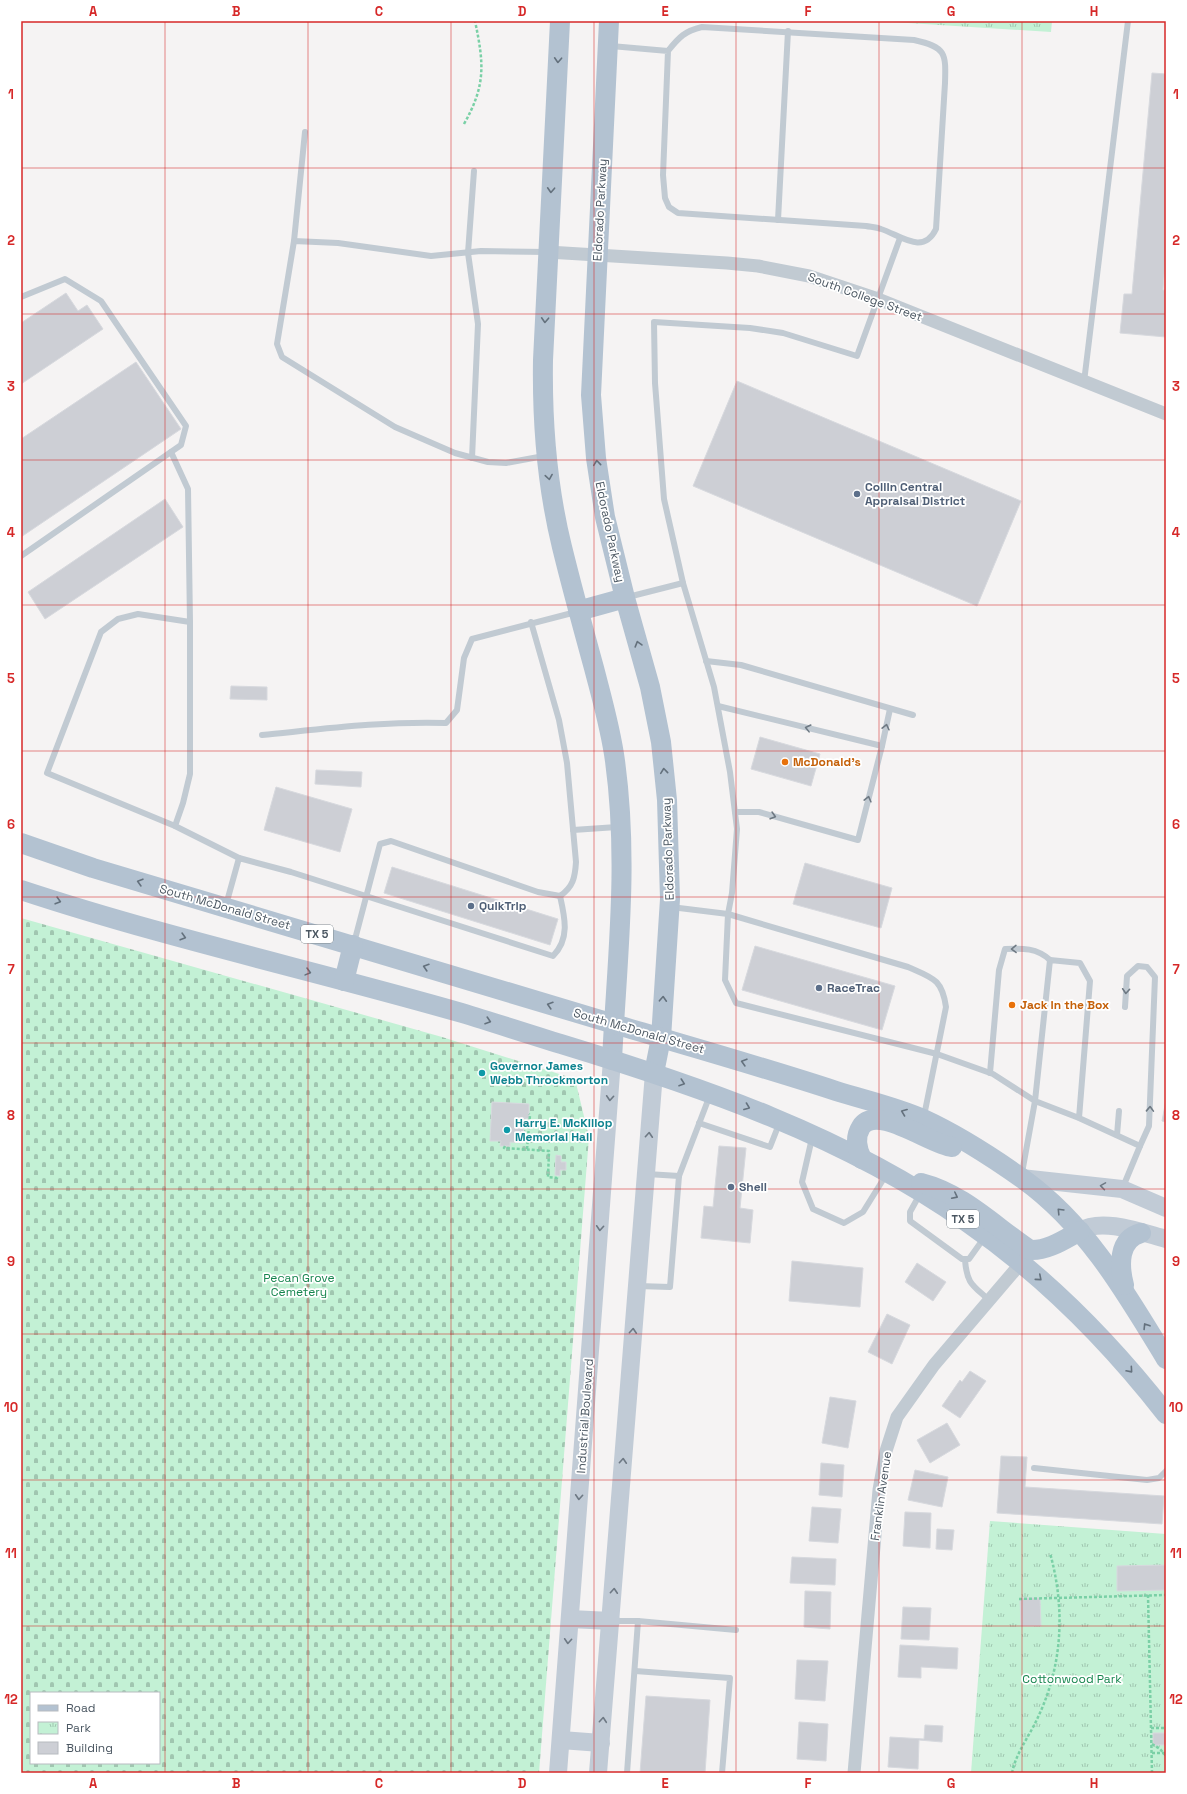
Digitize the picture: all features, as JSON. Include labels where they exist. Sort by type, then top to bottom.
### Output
[{"type":"main road","points":[[560,21],[542,368],[542,399],[547,455],[561,545],[609,727],[615,760],[622,826],[622,907],[612,1060]]},
{"type":"main road","name":"Eldorado Parkway","points":[[609,21],[592,365],[593,423],[600,488],[605,517],[625,598],[650,687],[661,742],[669,840],[670,906],[661,1038],[654,1073]]},
{"type":"main road","points":[[578,611],[625,598]]},
{"type":"main road","name":"South McDonald Street","points":[[21,843],[93,868],[752,1064],[924,1119],[976,1148],[1021,1178],[1056,1206],[1080,1231],[1106,1264],[1125,1291],[1166,1359]]},
{"type":"main road","name":"TX 5","points":[[21,890],[207,944],[464,1014],[654,1073],[780,1120],[889,1174],[986,1235],[1058,1294],[1107,1343],[1166,1414]]},
{"type":"main road","points":[[344,982],[353,945]]},
{"type":"main road","points":[[464,1014],[468,980]]},
{"type":"main road","name":"Industrial Boulevard","points":[[558,1773],[612,1060]]},
{"type":"main road","points":[[598,1773],[654,1073]]},
{"type":"main road","points":[[862,1160],[857,1143],[858,1131],[862,1125],[873,1119],[886,1120],[949,1146],[976,1148]]},
{"type":"main road","points":[[889,1174],[930,1185],[955,1196],[966,1202],[1030,1250],[1050,1246],[1086,1228],[1102,1226],[1166,1239]]},
{"type":"main road","points":[[1021,1178],[1122,1189],[1166,1208]]},
{"type":"main road","points":[[1125,1291],[1120,1268],[1122,1253],[1132,1237],[1141,1233]]},
{"type":"main road","points":[[570,1619],[611,1621]]},
{"type":"main road","points":[[561,1740],[601,1743]]},
{"type":"street","name":"South College Street","points":[[548,252],[598,254],[758,266],[809,276],[878,299],[1166,414]]},
{"type":"street","name":"Franklin Avenue","points":[[854,1773],[879,1490],[886,1451],[897,1417],[934,1365],[1021,1263]]},
{"type":"lane","points":[[1084,382],[1128,21]]},
{"type":"lane","points":[[702,27],[788,31],[914,40],[935,46],[942,52],[946,60],[936,229],[933,237],[922,243],[911,242],[881,229],[866,226],[678,213],[669,208],[664,198],[663,175],[668,51],[688,30],[702,27]]},
{"type":"lane","points":[[778,220],[788,31]]},
{"type":"lane","points":[[608,45],[668,51]]},
{"type":"lane","points":[[305,132],[294,241],[278,344],[282,357],[395,427],[455,453],[488,462],[506,463],[547,455]]},
{"type":"lane","points":[[472,458],[478,324],[468,253],[474,171]]},
{"type":"lane","points":[[900,238],[858,356],[783,333],[750,328],[654,322],[655,383],[664,499],[683,583],[718,706],[730,772],[737,829],[732,893],[728,914],[725,980],[736,1003],[937,1054],[990,1073],[1035,1102],[1079,1118],[1140,1146]]},
{"type":"lane","points":[[294,241],[338,243],[431,256],[481,251],[548,252]]},
{"type":"lane","points":[[21,297],[65,279],[101,302],[186,426],[181,445],[21,556]]},
{"type":"lane","points":[[171,452],[188,489],[190,622],[190,774],[183,803],[175,826]]},
{"type":"lane","points":[[625,598],[683,583]]},
{"type":"lane","points":[[262,735],[375,724],[419,722],[446,723],[457,710],[464,658],[472,639],[531,622],[578,611]]},
{"type":"lane","points":[[190,622],[138,614],[118,619],[101,632],[47,772],[175,826],[239,858],[367,896],[553,956],[560,949],[566,923],[560,896]]},
{"type":"lane","points":[[353,945],[380,844],[391,841],[538,892],[560,896],[569,890],[575,878],[576,862],[567,763],[559,720],[531,622]]},
{"type":"lane","points":[[706,661],[741,665],[913,715]]},
{"type":"lane","points":[[718,706],[882,746]]},
{"type":"lane","points":[[735,812],[759,812],[858,840],[890,708]]},
{"type":"lane","points":[[573,830],[622,826]]},
{"type":"lane","points":[[226,907],[239,858]]},
{"type":"lane","points":[[670,906],[728,914],[908,967],[933,978],[944,993],[946,1008],[924,1119]]},
{"type":"lane","points":[[990,1073],[999,970],[1005,949],[1032,950],[1042,953],[1050,960],[1080,963],[1090,981],[1079,1118]]},
{"type":"lane","points":[[1021,1178],[1035,1102],[1050,960]]},
{"type":"lane","points":[[1122,1189],[1149,1126],[1155,977],[1147,968],[1138,966],[1127,976],[1125,1007]]},
{"type":"lane","points":[[637,1286],[670,1287],[679,1176],[710,1094]]},
{"type":"lane","points":[[1117,1135],[1119,1112]]},
{"type":"lane","points":[[699,1124],[770,1147],[780,1120]]},
{"type":"lane","points":[[812,1135],[802,1182],[813,1209],[844,1222],[863,1212],[889,1174]]},
{"type":"lane","points":[[646,1174],[679,1176]]},
{"type":"lane","points":[[921,1193],[910,1212],[910,1221],[965,1260]]},
{"type":"lane","points":[[965,1260],[969,1259],[986,1235]]},
{"type":"lane","points":[[965,1260],[966,1276],[969,1281],[990,1301]]},
{"type":"lane","points":[[1034,1468],[1147,1480],[1159,1478],[1166,1471]]},
{"type":"lane","points":[[611,1621],[638,1621],[736,1630]]},
{"type":"lane","points":[[627,1773],[638,1621]]},
{"type":"lane","points":[[635,1671],[730,1678],[722,1773]]},
{"type":"path","points":[[464,124],[472,110],[480,88],[481,55],[475,21]]},
{"type":"path","points":[[527,1149],[529,1114]]},
{"type":"path","points":[[505,1146],[504,1148],[549,1151],[548,1177],[557,1178],[557,1176]]},
{"type":"path","points":[[1012,1773],[1021,1748],[1042,1709],[1053,1679],[1060,1630],[1057,1578],[1050,1553]]},
{"type":"path","points":[[1148,1595],[1152,1773]]},
{"type":"path","points":[[1019,1599],[1166,1595]]},
{"type":"path","points":[[1151,1728],[1166,1728]]},
{"type":"path","points":[[1151,1744],[1165,1753],[1166,1756]]},
{"type":"path","points":[[1152,1753],[1165,1753]]},
{"type":"green space","points":[[877,21],[1052,21],[1051,32]]},
{"type":"green space","name":"Pecan Grove Cemetery","points":[[21,918],[442,1037],[575,1079],[589,1137],[539,1773],[21,1773]]},
{"type":"green space","name":"Cottonwood Park","points":[[990,1521],[1166,1534],[1166,1773],[971,1773]]},
{"type":"building","points":[[1152,73],[1166,74],[1166,252],[1163,290],[1166,290],[1166,337],[1120,333],[1124,294],[1132,294]]},
{"type":"building","points":[[66,293],[78,311],[87,305],[103,329],[21,384],[21,323]]},
{"type":"building","points":[[136,362],[181,429],[21,537],[21,439]]},
{"type":"building","name":"Collin Central Appraisal District","points":[[737,381],[1021,501],[977,606],[693,486]]},
{"type":"building","points":[[165,499],[183,527],[45,619],[28,592]]},
{"type":"building","points":[[231,686],[267,687],[267,700],[230,699]]},
{"type":"building","name":"McDonald's","points":[[760,737],[820,754],[811,786],[751,769]]},
{"type":"building","points":[[316,770],[362,772],[361,787],[315,784]]},
{"type":"building","points":[[276,787],[352,809],[340,852],[264,830]]},
{"type":"building","points":[[805,863],[892,888],[881,928],[793,904]]},
{"type":"building","name":"QuikTrip","points":[[392,867],[558,919],[550,945],[384,893]]},
{"type":"building","name":"RaceTrac","points":[[755,946],[895,986],[882,1030],[742,990]]},
{"type":"building","points":[[1166,1100],[1166,1122],[1162,1121]]},
{"type":"building","name":"Harry E. McKillop Memorial Hall","points":[[492,1102],[529,1104],[529,1119],[524,1118],[523,1143],[510,1142],[510,1146],[500,1146],[501,1141],[490,1141]]},
{"type":"building","points":[[719,1146],[746,1148],[740,1208],[753,1210],[750,1243],[701,1238],[704,1206],[713,1207]]},
{"type":"building","points":[[556,1155],[561,1156],[561,1162],[566,1162],[566,1170],[560,1170],[560,1176],[555,1175]]},
{"type":"building","points":[[792,1261],[863,1268],[860,1307],[789,1301]]},
{"type":"building","points":[[917,1263],[946,1282],[933,1301],[905,1282]]},
{"type":"building","points":[[887,1314],[910,1325],[892,1364],[868,1352]]},
{"type":"building","points":[[970,1371],[986,1381],[960,1418],[942,1406],[960,1380],[962,1382]]},
{"type":"building","points":[[830,1397],[856,1401],[848,1448],[822,1443]]},
{"type":"building","points":[[947,1423],[960,1445],[930,1463],[917,1440]]},
{"type":"building","points":[[1001,1456],[1027,1457],[1025,1487],[1164,1496],[1162,1524],[997,1513]]},
{"type":"building","points":[[821,1463],[844,1465],[842,1497],[819,1495]]},
{"type":"building","points":[[915,1470],[948,1477],[942,1507],[908,1500]]},
{"type":"building","points":[[812,1507],[841,1509],[838,1543],[809,1541]]},
{"type":"building","points":[[905,1512],[931,1513],[930,1548],[903,1546]]},
{"type":"building","points":[[937,1529],[954,1530],[952,1550],[936,1549]]},
{"type":"building","points":[[792,1557],[836,1559],[835,1585],[790,1583]]},
{"type":"building","points":[[1166,1565],[1166,1590],[1117,1591],[1117,1566]]},
{"type":"building","points":[[805,1591],[831,1592],[830,1629],[804,1627]]},
{"type":"building","points":[[1020,1598],[1040,1598],[1041,1626],[1021,1626]]},
{"type":"building","points":[[903,1607],[931,1608],[929,1640],[901,1639]]},
{"type":"building","points":[[900,1645],[958,1648],[957,1669],[921,1667],[921,1678],[898,1677]]},
{"type":"building","points":[[797,1660],[828,1661],[825,1701],[795,1699]]},
{"type":"building","points":[[646,1696],[710,1700],[705,1773],[640,1773]]},
{"type":"building","points":[[799,1722],[828,1724],[826,1761],[797,1759]]},
{"type":"building","points":[[925,1725],[943,1726],[942,1742],[919,1740],[918,1769],[888,1767],[890,1737],[924,1739]]},
{"type":"building","points":[[1153,1733],[1166,1733],[1166,1745],[1153,1745]]},
{"type":"place","name":"Collin Central Appraisal District","points":[[857,494]]},
{"type":"place","name":"McDonald's","points":[[785,762]]},
{"type":"place","name":"QuikTrip","points":[[471,906]]},
{"type":"place","name":"RaceTrac","points":[[819,988]]},
{"type":"place","name":"Jack in the Box","points":[[1012,1005]]},
{"type":"place","name":"Governor James Webb Throckmorton","points":[[482,1073]]},
{"type":"place","name":"Harry E. McKillop Memorial Hall","points":[[507,1130]]},
{"type":"place","name":"Shell","points":[[731,1187]]}]
